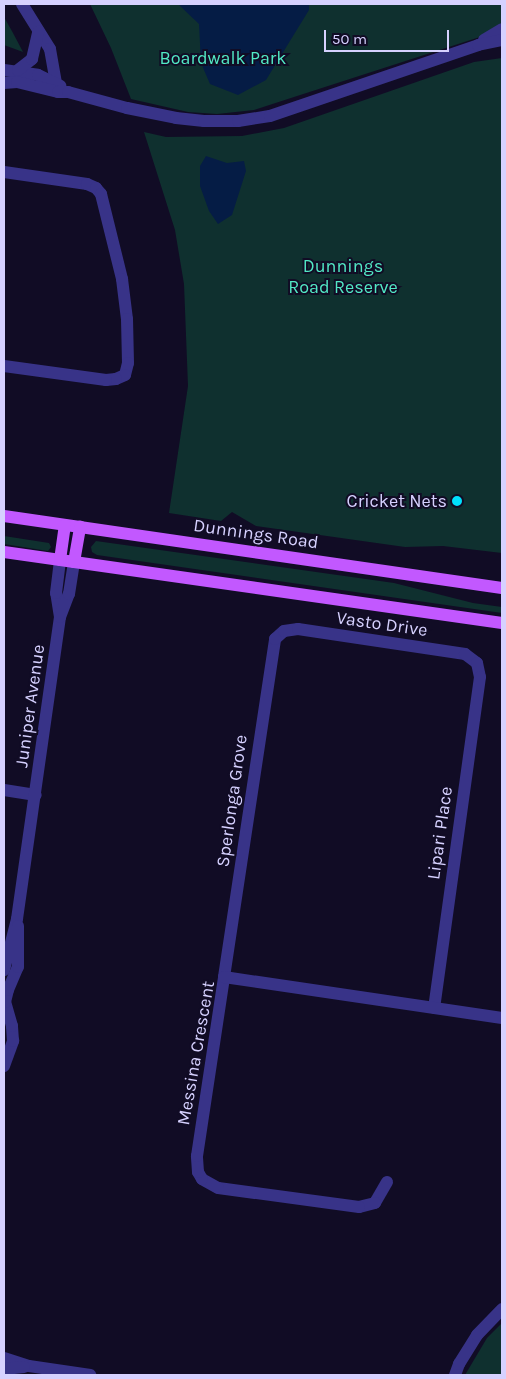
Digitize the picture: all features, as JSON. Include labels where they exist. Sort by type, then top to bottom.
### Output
[{"type":"main road","name":"Dunnings Road","points":[[4,516],[502,588]]},
{"type":"main road","points":[[60,560],[65,525]]},
{"type":"main road","points":[[74,562],[80,527]]},
{"type":"main road","points":[[4,552],[502,622]]},
{"type":"street","points":[[22,4],[52,56],[56,83]]},
{"type":"street","points":[[478,45],[502,29]]},
{"type":"street","points":[[18,70],[32,59],[38,32]]},
{"type":"street","points":[[4,83],[17,82],[58,92],[68,92],[127,108],[176,118],[238,121],[270,116],[478,45],[502,40]]},
{"type":"street","points":[[4,70],[18,70],[38,75],[56,83],[68,92]]},
{"type":"street","points":[[4,172],[87,184],[96,188],[101,194],[122,279],[127,319],[128,363],[125,375],[116,379],[106,380],[4,366]]},
{"type":"street","name":"Juniper Avenue","points":[[60,560],[56,593],[60,617]]},
{"type":"street","name":"Juniper Avenue","points":[[4,970],[17,919],[60,617],[69,594],[74,562]]},
{"type":"street","name":"Vasto Drive","points":[[280,633],[298,629],[465,654],[477,663]]},
{"type":"street","name":"Sperlonga Grove","points":[[224,977],[272,647],[280,633]]},
{"type":"street","name":"Lipari Place","points":[[434,1008],[480,677],[477,663]]},
{"type":"street","points":[[4,790],[36,795]]},
{"type":"street","name":"Juniper Avenue","points":[[4,1066],[13,1041],[12,1026],[5,1002],[18,967],[17,919]]},
{"type":"street","name":"Messina Crescent","points":[[387,1182],[375,1203],[359,1207],[218,1188],[202,1179],[198,1172],[196,1156],[224,977],[502,1018]]},
{"type":"street","points":[[454,1375],[463,1356],[477,1335],[502,1309]]},
{"type":"street","points":[[4,1358],[29,1366],[90,1375]]},
{"type":"street","points":[[4,1369],[29,1366]]},
{"type":"green space","name":"Boardwalk Park","points":[[90,4],[502,4],[502,24],[486,35],[254,110],[217,114],[188,112],[131,99],[111,48]]},
{"type":"green space","points":[[4,17],[13,33],[23,52],[4,45]]},
{"type":"green space","name":"Dunnings Road Reserve","points":[[502,58],[502,553],[443,546],[405,547],[256,526],[232,512],[221,521],[169,513],[188,386],[184,284],[175,230],[144,132],[166,137],[242,136],[284,128],[474,62]]},
{"type":"green space","points":[[4,536],[49,543],[51,547],[48,551],[4,544]]},
{"type":"green space","points":[[96,541],[394,583],[473,603],[502,607],[502,613],[97,555],[92,552],[91,547]]},
{"type":"green space","points":[[502,1323],[502,1375],[465,1375],[487,1338]]},
{"type":"water","points":[[178,4],[309,4],[309,10],[266,80],[238,95],[210,84],[201,63],[199,24]]},
{"type":"water","points":[[206,156],[227,163],[244,161],[246,171],[232,215],[218,224],[209,211],[200,186],[200,166]]},
{"type":"place","name":"Cricket Nets","points":[[457,501]]}]
